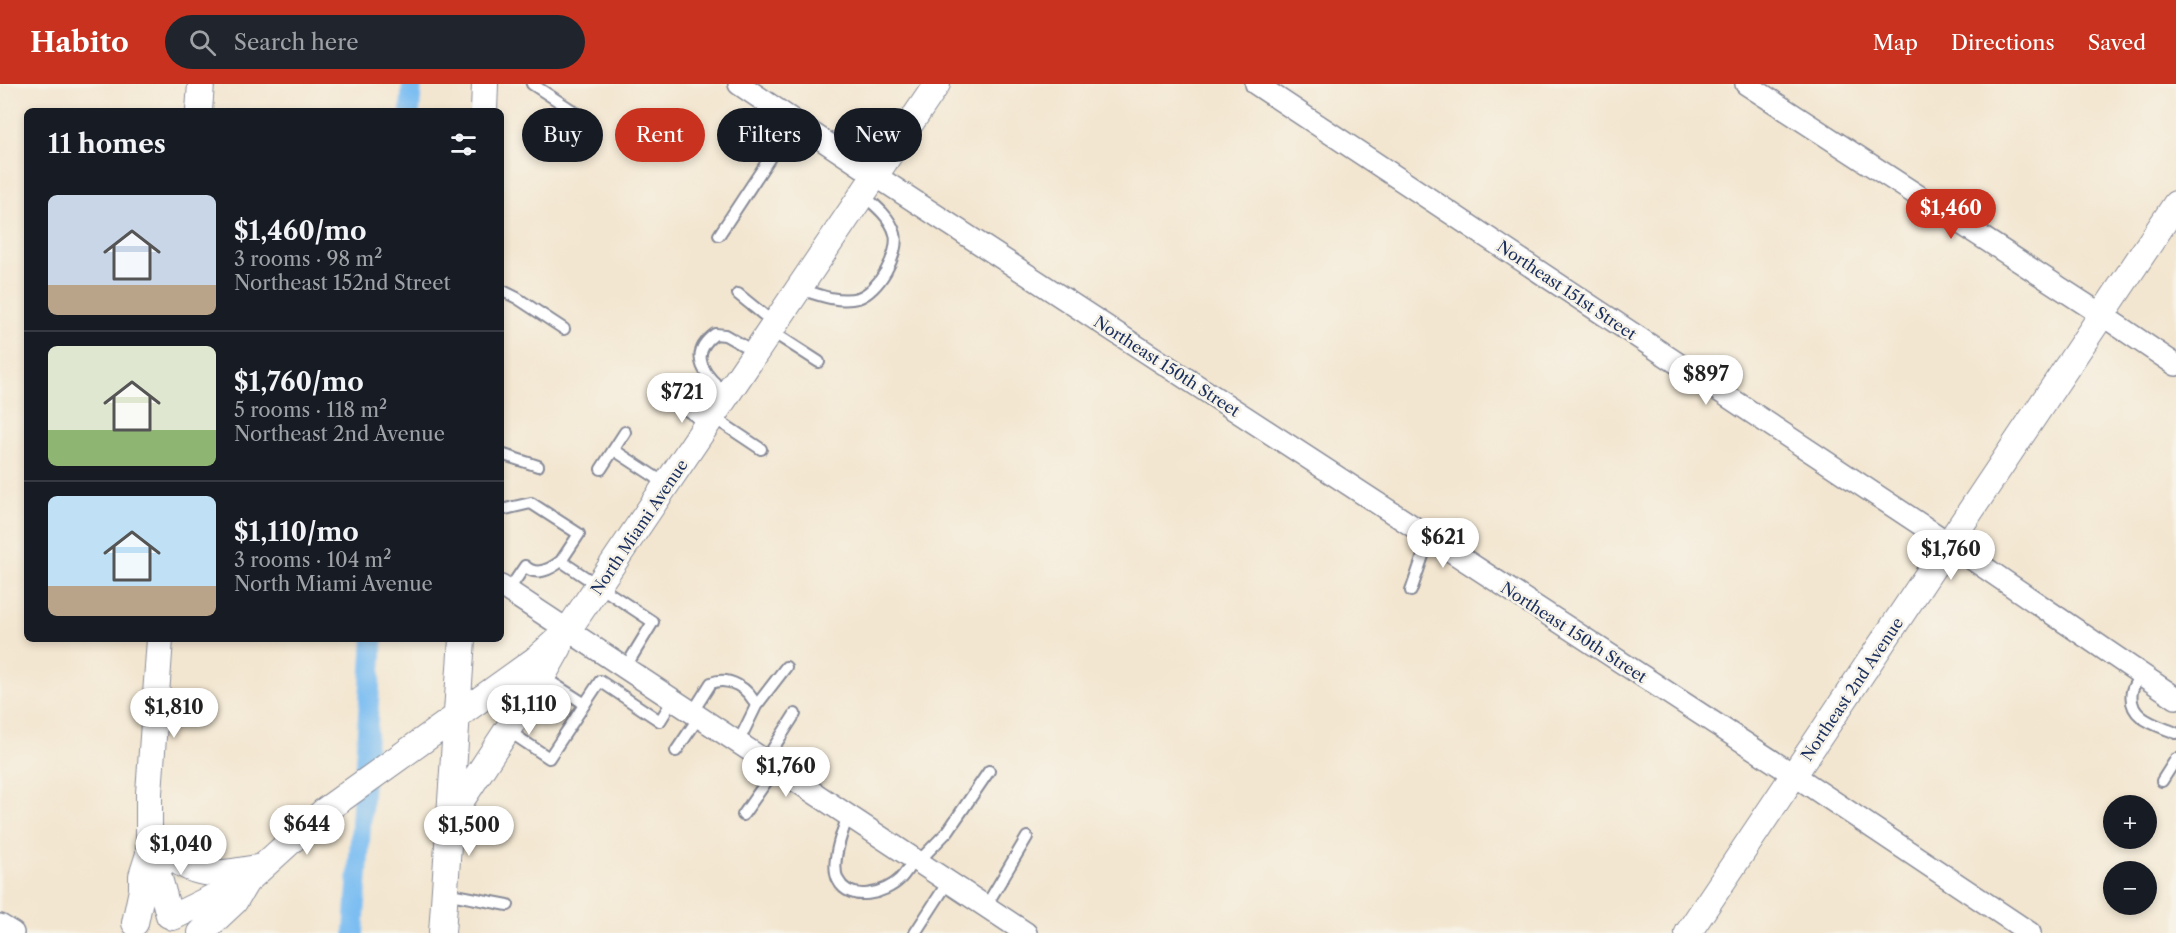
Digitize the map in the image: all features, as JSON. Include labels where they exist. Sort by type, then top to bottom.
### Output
[{"type":"street","points":[[199,108],[201,84]]},
{"type":"street","points":[[484,84],[484,108]]},
{"type":"street","name":"Northeast 150th Street","points":[[739,84],[775,108]]},
{"type":"street","name":"North Miami Avenue","points":[[201,933],[234,902],[254,875],[323,812],[535,660],[568,630],[937,84]]},
{"type":"street","name":"Northeast 151st Street","points":[[1256,84],[1950,544],[2176,698]]},
{"type":"street","points":[[1746,84],[2176,365]]},
{"type":"street","name":"Northeast 150th Street","points":[[822,145],[869,186],[1432,539],[1794,775],[2030,933]]},
{"type":"street","name":"Northeast 2nd Avenue","points":[[1688,933],[2176,204]]},
{"type":"street","points":[[505,588],[1026,933]]},
{"type":"street","points":[[450,819],[542,677],[568,630]]},
{"type":"street","points":[[130,928],[140,906],[142,876],[149,846],[149,792],[160,642]]},
{"type":"street","points":[[442,933],[462,642]]},
{"type":"street","points":[[149,846],[197,872],[254,875]]},
{"type":"street","points":[[149,846],[176,921]]},
{"type":"street","name":"North Miami Avenue","points":[[130,928],[154,914],[176,921],[201,904],[254,875]]},
{"type":"street","points":[[0,925],[14,933]]},
{"type":"lane","points":[[532,84],[569,108]]},
{"type":"lane","points":[[719,235],[767,162]]},
{"type":"lane","points":[[800,289],[828,299],[857,298],[870,291],[882,279],[895,246],[895,233],[869,186]]},
{"type":"lane","points":[[504,292],[564,329]]},
{"type":"lane","points":[[738,294],[773,328],[819,362]]},
{"type":"lane","points":[[728,394],[706,375],[700,362],[703,345],[715,334],[726,334],[757,352]]},
{"type":"lane","points":[[663,394],[761,449]]},
{"type":"lane","points":[[601,469],[625,432]]},
{"type":"lane","points":[[614,450],[667,485]]},
{"type":"lane","points":[[504,455],[538,466]]},
{"type":"lane","points":[[504,509],[531,503],[579,534],[561,561],[550,570],[534,572],[525,566],[505,588]]},
{"type":"lane","points":[[1411,591],[1425,550],[1432,539]]},
{"type":"lane","points":[[561,561],[653,622],[624,668]]},
{"type":"lane","points":[[738,743],[756,706],[786,667]]},
{"type":"lane","points":[[2140,674],[2132,691],[2133,706],[2142,719],[2176,733]]},
{"type":"lane","points":[[542,677],[585,704]]},
{"type":"lane","points":[[676,751],[711,683],[725,680],[747,693],[756,706]]},
{"type":"lane","points":[[507,730],[549,758],[600,681],[660,721],[674,700]]},
{"type":"lane","points":[[743,815],[795,714]]},
{"type":"lane","points":[[2162,781],[2176,759]]},
{"type":"lane","points":[[848,816],[835,868],[838,880],[851,892],[864,895],[888,888],[948,831],[988,771]]},
{"type":"lane","points":[[986,906],[1027,837]]},
{"type":"lane","points":[[915,933],[948,882]]},
{"type":"lane","points":[[445,893],[508,904]]},
{"type":"waterway","points":[[410,108],[412,84]]},
{"type":"waterway","points":[[354,933],[373,642]]}]
